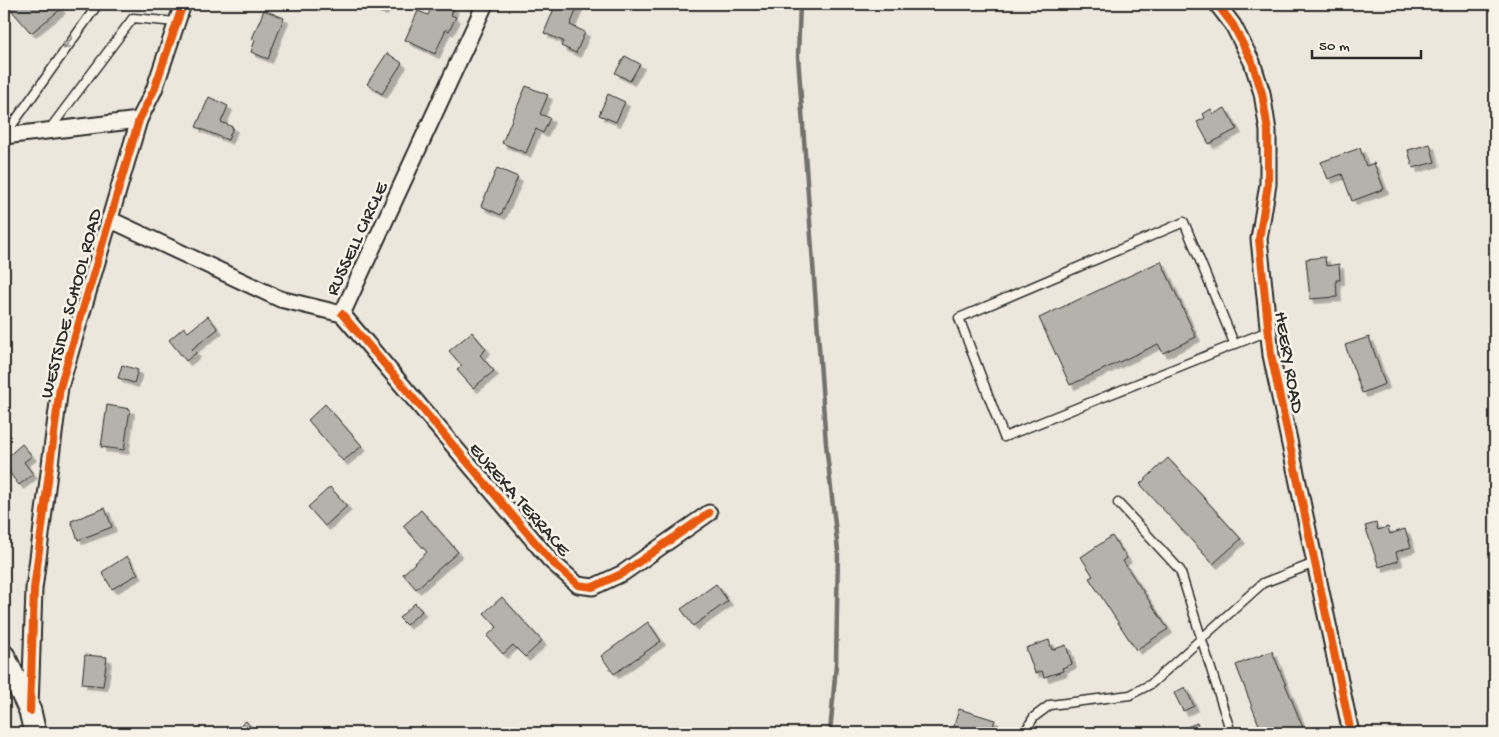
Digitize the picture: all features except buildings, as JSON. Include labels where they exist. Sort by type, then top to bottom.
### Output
[{"type":"street","name":"WESTSIDE SCHOOL ROAD","points":[[30,711],[34,589],[60,387],[139,120],[154,90],[183,4]]},
{"type":"street","name":"RUSSELL CIRCLE","points":[[109,219],[280,299],[342,314],[485,4]]},
{"type":"street","name":"HEERY ROAD","points":[[1217,4],[1233,25],[1252,62],[1262,93],[1268,131],[1268,184],[1259,239],[1271,355],[1351,733]]},
{"type":"street","points":[[4,136],[139,120]]},
{"type":"street","name":"EUREKA TERRACE","points":[[342,314],[551,561],[578,585],[593,587],[623,573],[709,513]]},
{"type":"street","points":[[4,656],[30,711],[35,733]]},
{"type":"lane","points":[[4,136],[98,4]]},
{"type":"lane","points":[[48,131],[133,18],[176,22]]},
{"type":"lane","points":[[1234,343],[1184,222],[959,318],[1004,437],[1234,343],[1268,331]]},
{"type":"lane","points":[[1118,503],[1180,570],[1231,733]]},
{"type":"lane","points":[[1024,733],[1034,717],[1050,705],[1130,695],[1150,684],[1263,583],[1314,563]]},
{"type":"waterway","points":[[800,4],[798,56],[826,444],[838,551],[836,665],[830,733]]},
{"type":"cycle path","points":[[30,711],[34,589],[60,387],[139,120],[154,90],[183,4]]},
{"type":"cycle path","points":[[1217,4],[1233,25],[1252,62],[1262,93],[1268,131],[1268,184],[1259,239],[1271,355],[1351,733]]},
{"type":"cycle path","points":[[342,314],[551,561],[578,585],[593,587],[623,573],[709,513]]}]
